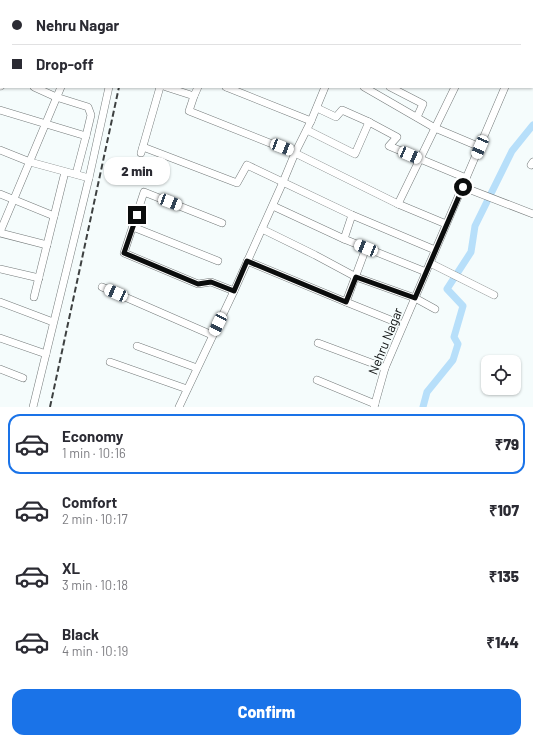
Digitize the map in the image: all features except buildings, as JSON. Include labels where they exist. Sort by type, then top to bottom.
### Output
[{"type":"street","points":[[36,88],[56,97],[88,107],[91,115],[76,174]]},
{"type":"street","points":[[47,245],[0,233],[60,88]]},
{"type":"street","points":[[33,407],[89,178],[109,88]]},
{"type":"street","points":[[160,88],[142,150],[237,183],[247,165],[352,215],[435,250]]},
{"type":"street","points":[[169,88],[194,96]]},
{"type":"street","points":[[198,88],[189,111],[295,152],[398,204],[446,224]]},
{"type":"street","points":[[228,88],[311,121]]},
{"type":"street","points":[[179,407],[284,182],[295,152],[307,130],[325,88]]},
{"type":"street","points":[[366,88],[435,128],[480,147]]},
{"type":"street","points":[[392,88],[423,104],[416,117]]},
{"type":"street","points":[[398,204],[455,88]]},
{"type":"street","name":"Nehru Nagar","points":[[374,406],[385,368],[505,88]]},
{"type":"street","points":[[317,108],[336,117],[342,110],[369,122],[397,137],[389,146],[466,178]]},
{"type":"street","points":[[0,110],[86,136]]},
{"type":"street","points":[[307,130],[355,154],[369,122]]},
{"type":"street","points":[[0,150],[30,162],[89,178]]},
{"type":"street","points":[[34,297],[65,172]]},
{"type":"street","points":[[463,187],[533,214]]},
{"type":"street","points":[[222,223],[144,192],[124,253],[198,284],[211,282],[234,291]]},
{"type":"street","points":[[0,194],[54,216]]},
{"type":"street","points":[[273,206],[344,239],[426,272]]},
{"type":"street","points":[[344,239],[352,215]]},
{"type":"street","points":[[133,227],[218,261]]},
{"type":"street","points":[[262,229],[316,255],[356,277],[415,298],[435,309]]},
{"type":"street","points":[[346,302],[366,248]]},
{"type":"street","points":[[247,261],[403,325]]},
{"type":"street","points":[[430,263],[494,295]]},
{"type":"street","points":[[0,269],[39,278]]},
{"type":"street","points":[[102,287],[212,335]]},
{"type":"street","points":[[0,302],[54,322]]},
{"type":"street","points":[[0,338],[46,354]]},
{"type":"street","points":[[318,343],[385,368]]},
{"type":"street","points":[[137,346],[197,368]]},
{"type":"street","points":[[110,362],[187,389]]},
{"type":"street","points":[[0,369],[23,378]]},
{"type":"street","points":[[317,380],[374,406]]},
{"type":"waterway","points":[[423,407],[427,392],[453,360],[458,344],[454,337],[463,306],[447,289],[471,252],[475,226],[512,151],[533,125]]},
{"type":"railway","points":[[50,407],[119,88]]},
{"type":"route","points":[[137,215],[124,253],[198,284],[211,282],[234,291],[247,261],[346,302],[356,277],[415,298],[463,187]]}]
